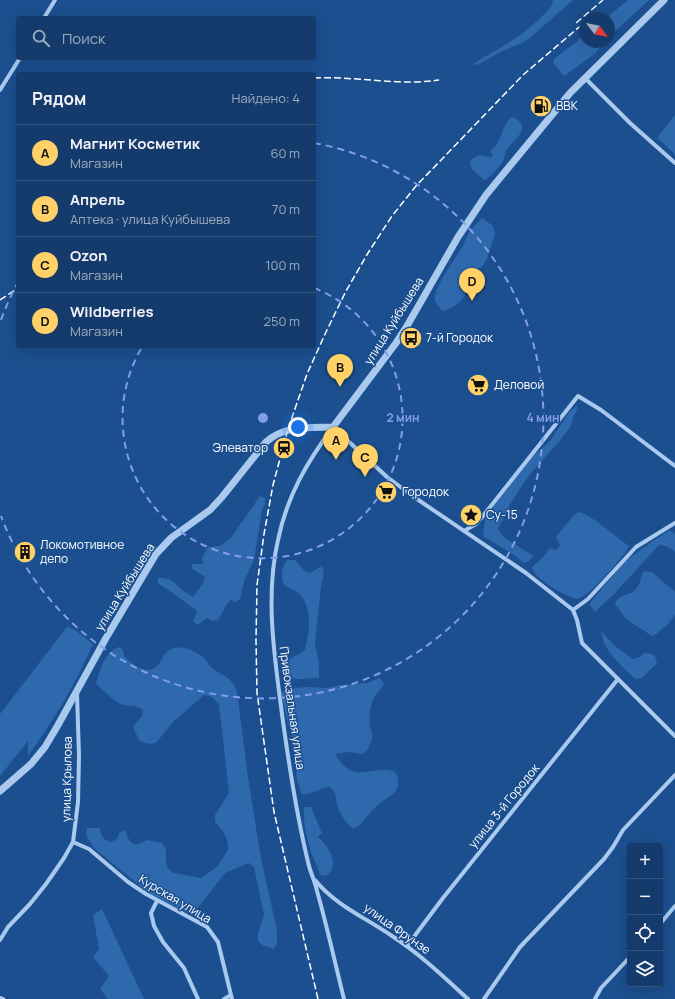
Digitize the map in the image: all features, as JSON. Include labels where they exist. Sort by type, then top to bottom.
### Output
[{"type":"street","points":[[45,16],[55,0]]},
{"type":"street","name":"улица Куйбышева","points":[[0,791],[31,764],[45,747],[139,580],[156,554],[171,538],[214,506],[222,498],[266,442],[273,436],[288,430],[333,427],[396,344],[458,237],[486,195],[541,127],[585,78],[664,0]]},
{"type":"street","points":[[0,90],[19,60]]},
{"type":"street","points":[[585,78],[630,123],[675,163]]},
{"type":"street","points":[[464,531],[476,524],[484,516],[578,396],[607,414],[675,466]]},
{"type":"street","points":[[333,427],[398,485],[526,573],[573,610],[581,632],[582,643],[675,736]]},
{"type":"street","name":"Привокзальная улица","points":[[333,427],[314,453],[289,500],[278,539],[272,570],[272,603],[273,646],[288,761],[308,863],[319,888],[344,999]]},
{"type":"street","points":[[573,610],[588,599],[636,548],[675,523]]},
{"type":"street","name":"улица 3-й Городок","points":[[408,946],[443,898],[618,679]]},
{"type":"street","name":"улица Крылова","points":[[0,940],[8,927],[30,904],[46,884],[73,842],[78,802],[79,756],[77,690]]},
{"type":"street","points":[[484,999],[520,947],[604,859],[623,830],[675,775]]},
{"type":"street","name":"Курская улица","points":[[73,842],[88,849],[128,882],[157,901],[207,927],[218,942],[232,997]]},
{"type":"street","name":"улица Фрунзе","points":[[319,888],[408,946],[426,960],[468,999]]},
{"type":"street","points":[[157,901],[151,913],[154,926],[184,968],[198,999]]},
{"type":"street","points":[[663,920],[675,906]]},
{"type":"street","points":[[595,999],[601,988],[627,960]]},
{"type":"street","points":[[224,999],[232,997]]},
{"type":"shaded area","points":[[553,0],[573,0],[524,42],[498,53],[478,65],[473,64],[515,39],[531,27],[547,11]]},
{"type":"shaded area","points":[[628,0],[649,0],[615,31],[615,12],[613,12]]},
{"type":"shaded area","points":[[579,40],[579,48],[600,48],[596,53],[564,76],[553,63],[554,59]]},
{"type":"shaded area","points":[[675,115],[675,154],[657,138]]},
{"type":"shaded area","points":[[512,117],[518,120],[522,125],[521,133],[507,149],[500,166],[486,180],[484,180],[472,169],[470,163],[471,160],[478,155],[493,156],[490,151],[497,144],[508,120]]},
{"type":"shaded area","points":[[482,218],[493,226],[495,235],[486,260],[482,267],[470,270],[467,273],[467,289],[464,297],[450,309],[442,311],[435,301],[437,289],[444,275],[463,246],[469,232]]},
{"type":"shaded area","points":[[578,405],[571,426],[530,474],[510,504],[498,529],[504,537],[533,556],[528,562],[524,563],[513,554],[483,536],[485,519],[501,496],[535,454],[550,441],[570,411]]},
{"type":"shaded area","points":[[260,496],[265,498],[265,504],[262,510],[254,560],[244,581],[240,599],[236,602],[231,600],[218,620],[212,621],[207,618],[198,625],[193,622],[197,611],[158,584],[158,578],[170,580],[193,597],[203,583],[205,577],[191,568],[193,564],[204,564],[202,558],[208,547],[220,546],[230,539]]},
{"type":"shaded area","points":[[578,512],[583,513],[597,521],[629,546],[606,576],[583,597],[578,599],[566,595],[551,587],[538,577],[532,567],[550,548],[556,550],[560,545],[556,537]]},
{"type":"shaded area","points":[[670,530],[675,534],[675,552],[666,546],[659,545],[615,593],[595,612],[590,603],[625,561]]},
{"type":"shaded area","points":[[287,560],[295,560],[304,570],[310,573],[322,566],[324,573],[315,643],[319,663],[319,678],[293,678],[289,676],[282,665],[305,650],[309,628],[308,612],[303,598],[284,585],[282,572]]},
{"type":"shaded area","points":[[644,571],[652,572],[675,592],[675,615],[668,624],[652,636],[626,619],[615,604],[619,598],[636,589]]},
{"type":"shaded area","points":[[67,627],[75,630],[93,644],[64,702],[28,756],[28,741],[0,776],[0,714]]},
{"type":"shaded area","points":[[601,631],[616,647],[633,659],[648,653],[655,656],[657,663],[642,678],[636,679],[623,668],[609,652],[603,642]]},
{"type":"shaded area","points":[[119,647],[123,650],[124,656],[136,666],[145,670],[150,670],[158,665],[164,655],[170,650],[175,648],[186,648],[192,650],[202,656],[213,669],[229,679],[235,686],[261,859],[277,930],[277,943],[274,949],[262,945],[258,941],[258,934],[264,915],[254,867],[249,863],[225,873],[193,914],[187,913],[150,894],[94,848],[86,835],[87,828],[100,828],[103,837],[111,842],[117,839],[119,833],[125,830],[130,842],[136,845],[148,840],[162,843],[166,849],[166,863],[168,869],[174,873],[201,878],[217,867],[228,850],[226,837],[215,822],[215,815],[229,793],[219,705],[213,698],[204,695],[173,722],[156,743],[144,743],[139,740],[133,727],[142,716],[143,710],[136,706],[120,704],[96,684],[106,657],[114,649]]},
{"type":"shaded area","points":[[380,678],[384,684],[375,696],[371,706],[370,722],[373,736],[368,749],[363,754],[349,752],[335,754],[346,768],[355,772],[381,770],[393,771],[396,774],[398,784],[393,794],[375,807],[361,824],[353,829],[341,814],[333,790],[330,787],[302,794],[297,781],[293,740],[281,693],[287,689],[306,687],[327,688],[341,685],[367,683]]},
{"type":"shaded area","points":[[304,807],[311,807],[322,833],[318,837],[332,856],[333,866],[326,876],[320,875],[311,852],[305,828]]},
{"type":"shaded area","points":[[102,909],[144,999],[108,999],[100,989],[109,976],[93,957],[99,949],[93,915]]},
{"type":"railway","points":[[576,23],[603,0]]},
{"type":"railway","points":[[318,999],[274,812],[257,693],[257,585],[273,485],[288,429],[307,374],[346,291],[392,216],[416,186],[523,75],[579,27]]},
{"type":"railway","points":[[316,78],[346,78],[407,82],[439,80]]},
{"type":"railway","points":[[0,300],[16,289]]},
{"type":"place","name":"ВВК","points":[[541,106]]},
{"type":"place","name":"Wildberries","points":[[472,301]]},
{"type":"place","name":"7-й Городок","points":[[411,338]]},
{"type":"place","name":"Деловой","points":[[478,385]]},
{"type":"place","name":"Апрель","points":[[340,387]]},
{"type":"place","name":"Элеватор","points":[[284,448]]},
{"type":"place","name":"Магнит Косметик","points":[[336,460]]},
{"type":"place","name":"Ozon","points":[[365,477]]},
{"type":"place","name":"Городок","points":[[386,492]]},
{"type":"place","name":"Су-15","points":[[471,515]]},
{"type":"place","name":"Локомотивное депо","points":[[25,552]]}]
